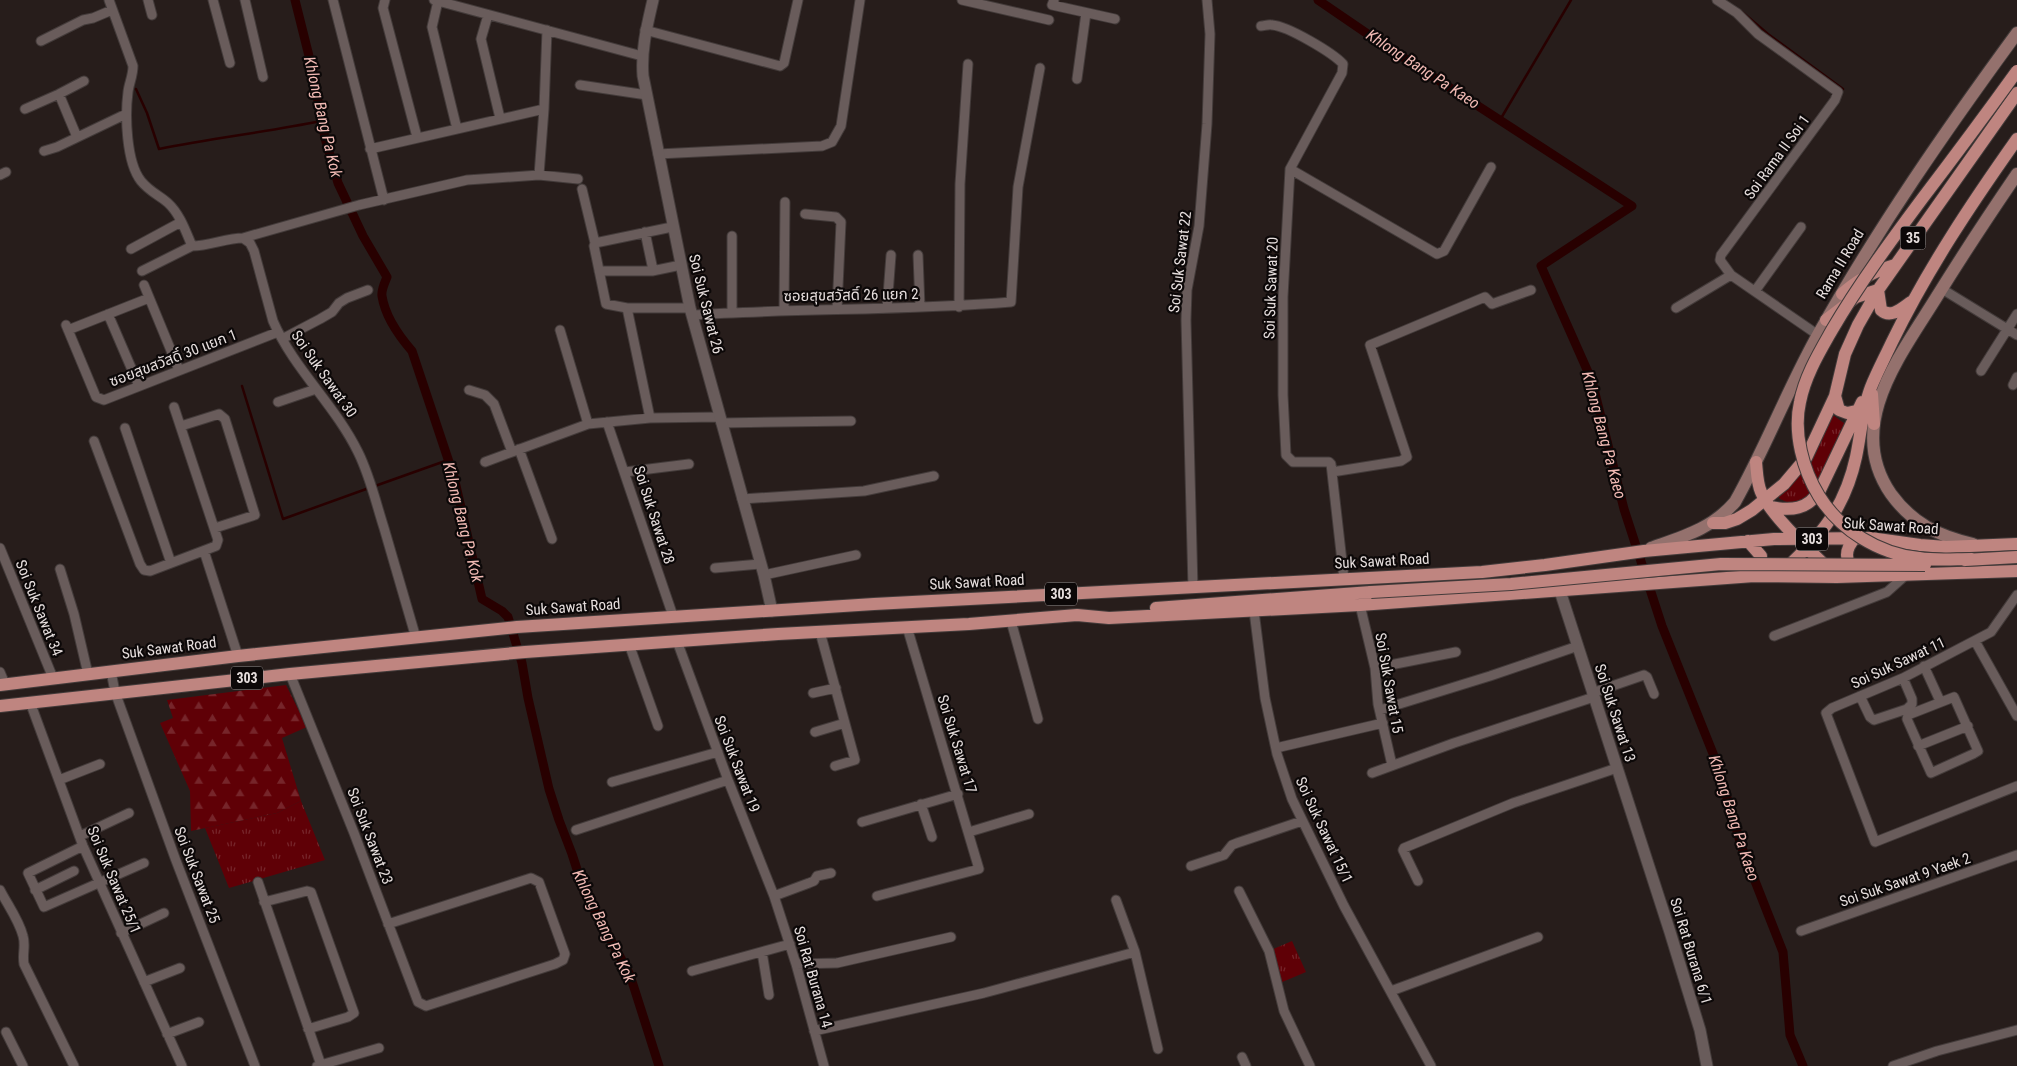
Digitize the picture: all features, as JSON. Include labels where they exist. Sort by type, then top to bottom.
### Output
[{"type":"main road","name":"Rama II Road","points":[[1644,551],[1698,531],[1713,523],[1735,502],[1826,320],[1902,195],[2017,33]]},
{"type":"main road","points":[[2017,71],[1854,292],[1810,369],[1799,404],[1798,433],[1802,458],[1826,506],[1860,538],[1891,551],[1918,558],[2017,558]]},
{"type":"main road","name":"Rama II Road","points":[[1713,523],[1725,523],[1737,519],[1768,504],[1806,458],[1835,396],[1845,354],[1858,325],[1878,290],[2017,94]]},
{"type":"main road","name":"35","points":[[1773,576],[1782,571],[1807,542],[1832,519],[1852,476],[1863,416],[1871,387],[1911,302],[1940,254],[2017,139]]},
{"type":"main road","points":[[1874,424],[1879,400],[1900,353],[2017,174]]},
{"type":"main road","points":[[1842,294],[1858,280],[1874,271],[1895,265]]},
{"type":"main road","points":[[1826,320],[1856,297],[1878,290],[1883,313],[1896,312],[1911,302]]},
{"type":"main road","points":[[1871,387],[1874,424],[1873,443],[1878,471],[1898,504],[1911,517],[1934,532],[1980,546]]},
{"type":"main road","points":[[1768,504],[1792,510],[1812,501],[1820,490],[1856,411],[1871,387]]},
{"type":"main road","points":[[1835,396],[1839,410],[1847,413],[1856,411]]},
{"type":"main road","points":[[1756,462],[1760,491],[1768,504],[1807,542],[1837,577]]},
{"type":"main road","name":"Suk Sawat Road","points":[[3,684],[238,656],[491,629],[673,616],[1482,572],[1644,551],[1748,541],[1807,542],[1855,538],[1920,546],[2017,544]]},
{"type":"main road","points":[[1855,538],[1846,552],[1847,561],[1857,576]]},
{"type":"main road","points":[[1748,541],[1759,552],[1762,560],[1754,576]]},
{"type":"main road","name":"303","points":[[0,706],[290,674],[495,654],[629,644],[1011,621],[1199,604],[1511,584],[1721,564],[1929,565],[1972,559]]},
{"type":"main road","name":"303","points":[[1086,615],[1109,618],[1360,605],[1754,576],[1906,576],[2017,571]]},
{"type":"street","points":[[109,0],[133,66],[133,77],[128,89],[126,114],[127,136],[137,174],[152,192],[167,202],[181,222],[192,246]]},
{"type":"street","points":[[148,0],[152,15]]},
{"type":"street","points":[[213,0],[230,64]]},
{"type":"street","points":[[246,0],[263,77]]},
{"type":"street","points":[[333,0],[384,200]]},
{"type":"street","points":[[385,0],[382,8],[417,137]]},
{"type":"street","name":"Soi Suk Sawat 26","points":[[652,0],[645,30],[642,56],[647,95],[672,227],[691,311],[764,575],[772,611]]},
{"type":"street","points":[[658,154],[822,146],[832,142],[840,126],[860,0]]},
{"type":"street","points":[[962,0],[1049,20]]},
{"type":"street","name":"Soi Suk Sawat 22","points":[[1193,588],[1186,320],[1187,290],[1199,226],[1207,124],[1210,34],[1207,0]]},
{"type":"street","name":"Soi Rama II Soi 1","points":[[1717,0],[1737,13],[1758,34],[1836,90],[1838,94],[1721,255],[1722,266],[1731,275]]},
{"type":"street","points":[[457,129],[432,27],[436,1],[642,56]]},
{"type":"street","points":[[645,30],[780,66],[784,63],[795,1]]},
{"type":"street","points":[[1053,2],[1086,13],[1115,19]]},
{"type":"street","points":[[42,41],[83,20],[112,10]]},
{"type":"street","points":[[1077,79],[1086,13]]},
{"type":"street","points":[[488,14],[481,39],[500,118]]},
{"type":"street","name":"Soi Suk Sawat 20","points":[[1261,26],[1272,24],[1294,32],[1336,56],[1343,64],[1342,73],[1290,169],[1283,297],[1286,455],[1293,462],[1329,462],[1332,472]]},
{"type":"street","points":[[539,175],[547,30]]},
{"type":"street","points":[[959,306],[960,184],[968,64]]},
{"type":"street","name":"ซอยสุขสวัสดิ์ 26 แยก 2","points":[[599,271],[606,304],[627,308],[732,312],[959,306],[1011,302],[1018,187],[1040,68]]},
{"type":"street","points":[[25,109],[84,81]]},
{"type":"street","points":[[580,85],[647,95]]},
{"type":"street","points":[[59,94],[78,137]]},
{"type":"street","points":[[370,149],[544,109]]},
{"type":"street","points":[[44,151],[57,147],[126,114]]},
{"type":"street","points":[[1290,169],[1437,254],[1444,251],[1491,167]]},
{"type":"street","points":[[142,271],[192,246],[204,246],[233,238],[243,238],[359,204],[384,200],[467,180],[539,175],[578,178]]},
{"type":"street","points":[[582,189],[595,243],[599,271],[653,270],[681,265]]},
{"type":"street","points":[[784,310],[785,202]]},
{"type":"street","points":[[805,214],[836,217],[840,220],[837,309]]},
{"type":"street","points":[[131,249],[181,222]]},
{"type":"street","points":[[595,243],[672,227]]},
{"type":"street","points":[[1755,291],[1801,227]]},
{"type":"street","points":[[646,232],[653,270]]},
{"type":"street","points":[[732,236],[732,312]]},
{"type":"street","name":"Soi Suk Sawat 30","points":[[243,238],[254,251],[273,321],[280,335],[303,372],[345,427],[358,452],[372,486],[416,638]]},
{"type":"street","points":[[887,308],[891,255]]},
{"type":"street","points":[[918,255],[920,307]]},
{"type":"street","points":[[1676,308],[1731,275],[1818,335]]},
{"type":"street","points":[[144,285],[179,370]]},
{"type":"street","points":[[1942,289],[2017,335]]},
{"type":"street","name":"ซอยสุขสวัสดิ์ 30 แยก 1","points":[[108,314],[67,327],[96,397],[104,400],[179,370],[280,335],[332,312],[339,303],[347,298],[368,290]]},
{"type":"street","points":[[1344,579],[1332,472],[1401,461],[1407,457],[1370,345],[1485,297],[1492,304],[1531,290]]},
{"type":"street","points":[[139,386],[108,314],[149,298]]},
{"type":"street","points":[[627,308],[650,418]]},
{"type":"street","points":[[1981,371],[2017,314]]},
{"type":"street","points":[[560,330],[588,424]]},
{"type":"street","points":[[278,402],[316,389]]},
{"type":"street","points":[[469,390],[485,395],[494,404],[516,450],[552,539]]},
{"type":"street","points":[[94,441],[140,564],[144,570],[150,571],[216,546],[218,540],[174,407]]},
{"type":"street","points":[[181,426],[220,414],[223,416],[256,515],[214,528]]},
{"type":"street","points":[[486,462],[588,424],[650,418],[851,421]]},
{"type":"street","name":"Soi Suk Sawat 28","points":[[607,422],[673,616]]},
{"type":"street","points":[[125,428],[171,563]]},
{"type":"street","points":[[625,472],[689,464]]},
{"type":"street","points":[[742,499],[864,491],[934,476]]},
{"type":"street","name":"Soi Suk Sawat 34","points":[[0,548],[52,678]]},
{"type":"street","points":[[204,551],[238,656]]},
{"type":"street","points":[[764,575],[856,555]]},
{"type":"street","points":[[715,568],[760,564]]},
{"type":"street","points":[[60,569],[74,614],[88,674]]},
{"type":"street","points":[[1774,636],[1887,592],[1906,576]]},
{"type":"street","name":"Soi Suk Sawat 13","points":[[1560,591],[1642,845]]},
{"type":"street","name":"Soi Suk Sawat 11","points":[[2017,595],[1991,632],[1902,678],[1832,708],[1827,711],[1826,716],[1874,842],[2017,786]]},
{"type":"street","name":"Soi Suk Sawat 15","points":[[1360,605],[1374,668],[1382,723],[1392,765]]},
{"type":"street","name":"Soi Suk Sawat 15/1","points":[[1254,611],[1265,698],[1276,748],[1292,799],[1344,906],[1431,1066]]},
{"type":"street","points":[[1011,621],[1038,719]]},
{"type":"street","name":"Soi Suk Sawat 17","points":[[877,896],[979,869],[907,628]]},
{"type":"street","points":[[820,632],[855,760],[835,766]]},
{"type":"street","name":"Soi Suk Sawat 19","points":[[677,641],[728,780],[774,896]]},
{"type":"street","points":[[1975,641],[2017,716]]},
{"type":"street","points":[[629,644],[658,726]]},
{"type":"street","points":[[1380,710],[1578,646]]},
{"type":"street","points":[[1374,668],[1456,652]]},
{"type":"street","points":[[1924,666],[1940,701]]},
{"type":"street","name":"Soi Suk Sawat 25","points":[[112,671],[115,692],[175,858],[255,1066]]},
{"type":"street","points":[[0,672],[3,684]]},
{"type":"street","name":"Soi Suk Sawat 23","points":[[290,674],[354,833],[388,924],[418,1002],[426,1006],[562,960],[565,954],[539,882],[531,878],[388,924]]},
{"type":"street","points":[[1372,773],[1593,695],[1644,675],[1648,676],[1654,694]]},
{"type":"street","points":[[1860,696],[1872,719],[1883,718],[1907,710],[1912,704],[1912,699],[1902,678]]},
{"type":"street","points":[[813,693],[836,688]]},
{"type":"street","points":[[1954,697],[1978,750],[1932,773],[1906,719],[1908,715],[1940,701],[1954,697]]},
{"type":"street","name":"Soi Suk Sawat 25/1","points":[[30,702],[83,846],[182,1066]]},
{"type":"street","points":[[1276,748],[1382,723]]},
{"type":"street","points":[[815,732],[845,724]]},
{"type":"street","points":[[1918,746],[1968,726]]},
{"type":"street","points":[[612,782],[718,752]]},
{"type":"street","points":[[59,780],[100,764]]},
{"type":"street","points":[[1418,881],[1403,850],[1404,848],[1513,803],[1617,768]]},
{"type":"street","points":[[576,830],[728,780]]},
{"type":"street","points":[[862,822],[958,794]]},
{"type":"street","points":[[921,804],[932,837]]},
{"type":"street","points":[[80,836],[129,813]]},
{"type":"street","points":[[969,832],[990,830],[1030,814]]},
{"type":"street","points":[[1191,866],[1224,855],[1232,845],[1302,821]]},
{"type":"street","name":"Soi Rat Burana 6/1","points":[[1642,845],[1700,1030],[1708,1066]]},
{"type":"street","points":[[83,846],[29,871],[28,874],[42,905],[47,907],[144,863]]},
{"type":"street","name":"Soi Suk Sawat 9 Yaek 2","points":[[1801,931],[2017,855]]},
{"type":"street","points":[[35,890],[74,871]]},
{"type":"street","points":[[774,896],[809,883],[817,876],[831,872]]},
{"type":"street","points":[[258,882],[319,1065],[379,1048]]},
{"type":"street","points":[[0,890],[23,935],[24,946],[22,956],[24,964],[74,1066]]},
{"type":"street","points":[[264,902],[307,891],[311,892],[332,949],[354,1013],[348,1017],[308,1030]]},
{"type":"street","points":[[1239,891],[1269,950],[1284,1011],[1310,1066]]},
{"type":"street","name":"Soi Rat Burana 14","points":[[774,896],[796,964],[824,1066]]},
{"type":"street","points":[[1116,900],[1135,952],[1158,1049]]},
{"type":"street","points":[[122,933],[164,913]]},
{"type":"street","points":[[796,964],[837,963],[951,937]]},
{"type":"street","points":[[1391,991],[1538,937]]},
{"type":"street","points":[[692,971],[790,944]]},
{"type":"street","points":[[762,952],[769,995]]},
{"type":"street","points":[[814,1031],[984,993],[1135,952]]},
{"type":"street","points":[[144,982],[180,968]]},
{"type":"street","points":[[168,1034],[198,1022]]},
{"type":"street","points":[[1893,1066],[1937,1051],[2017,1030]]},
{"type":"street","points":[[6,1032],[23,1066]]},
{"type":"green space","points":[[1831,416],[1834,416],[1844,425],[1818,485],[1803,501],[1789,503],[1780,499],[1778,496],[1809,463]]},
{"type":"green space","points":[[286,685],[307,727],[282,738],[301,801],[277,813],[191,831],[190,791],[160,723],[173,718],[167,700]]},
{"type":"green space","points":[[301,801],[325,860],[229,888],[205,828],[277,813]]},
{"type":"green space","points":[[1292,941],[1306,972],[1280,983],[1271,950]]},
{"type":"waterway","name":"Khlong Bang Pa Kok","points":[[295,0],[311,64],[325,138],[338,183],[363,236],[387,277],[382,291],[386,311],[402,339],[412,351],[454,477],[482,599],[502,611],[508,617],[522,663],[549,789],[559,820],[584,891],[630,975],[659,1066]]},
{"type":"waterway","name":"Khlong Bang Pa Kaeo","points":[[1318,0],[1632,206],[1541,266],[1592,381],[1624,509],[1662,626],[1716,761],[1742,848],[1783,952],[1790,1035],[1803,1066]]},
{"type":"waterway","points":[[1500,120],[1571,0]]},
{"type":"waterway","points":[[1741,11],[1768,34],[1843,89]]},
{"type":"waterway","points":[[136,89],[147,113],[159,149],[321,121]]},
{"type":"waterway","points":[[242,386],[283,519],[369,488]]},
{"type":"waterway","points":[[375,486],[448,460]]}]
